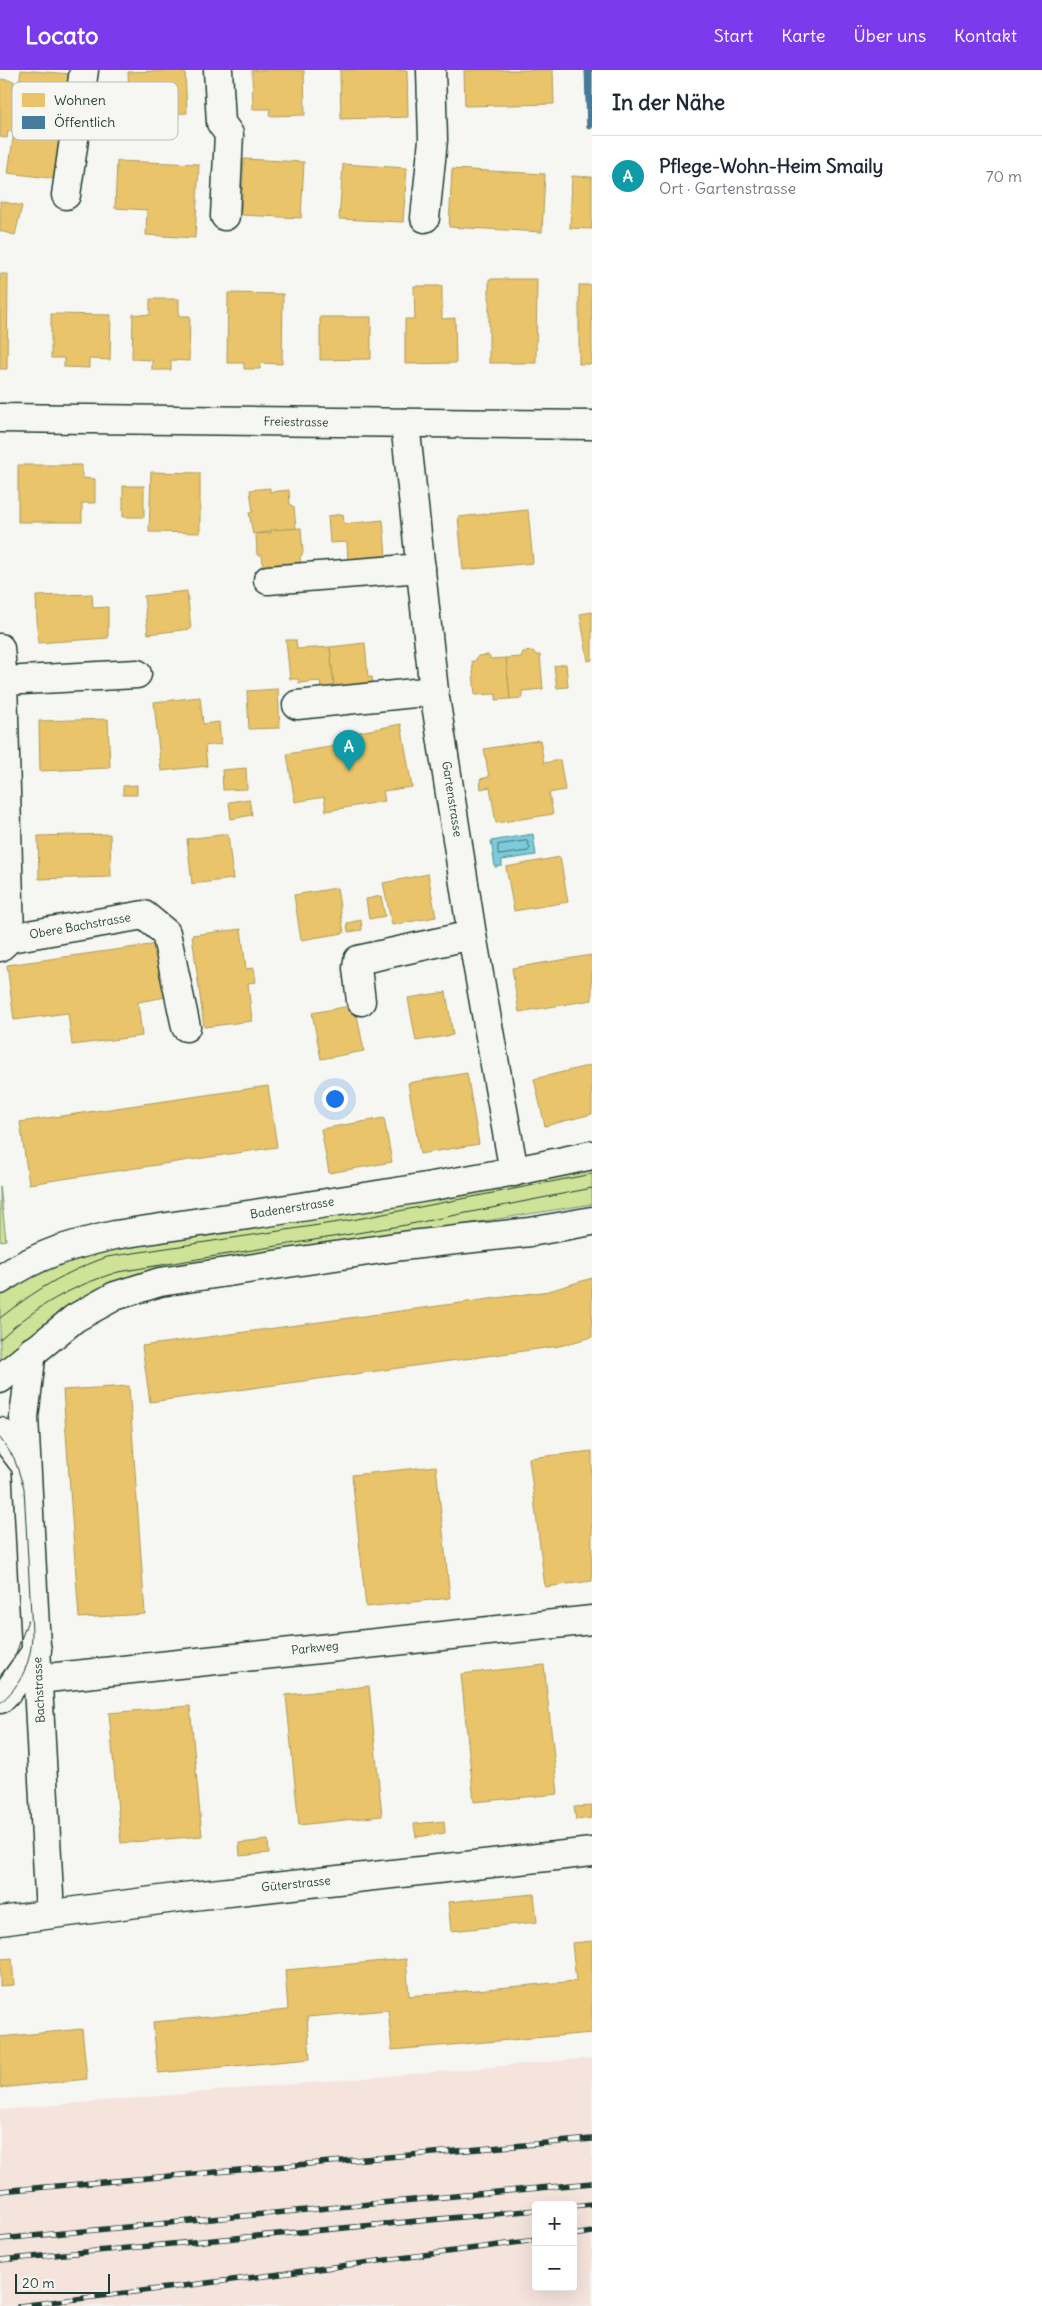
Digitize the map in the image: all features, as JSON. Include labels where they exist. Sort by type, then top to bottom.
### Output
[{"type":"street","points":[[218,70],[221,123],[229,134],[225,216]]},
{"type":"street","points":[[425,218],[433,140],[431,70]]},
{"type":"street","points":[[66,196],[74,140]]},
{"type":"street","name":"Freiestrasse","points":[[0,418],[592,425]]},
{"type":"street","name":"Gartenstrasse","points":[[405,423],[434,691],[472,935],[514,1172]]},
{"type":"street","points":[[268,580],[421,568]]},
{"type":"street","name":"Obere Bachstrasse","points":[[0,648],[3,681],[5,942],[144,915],[166,932],[186,1027]]},
{"type":"street","points":[[3,681],[137,674]]},
{"type":"street","points":[[297,705],[434,691]]},
{"type":"street","points":[[361,1000],[356,968],[358,960],[472,935]]},
{"type":"street","name":"Badenerstrasse","points":[[0,1280],[42,1255],[75,1244],[116,1235],[514,1172],[592,1154]]},
{"type":"street","points":[[0,1379],[32,1351],[75,1318],[107,1300],[160,1282],[402,1246],[522,1233],[592,1221]]},
{"type":"street","name":"Bachstrasse","points":[[32,1351],[24,1406],[50,1914]]},
{"type":"street","points":[[0,1432],[26,1466]]},
{"type":"street","name":"Parkweg","points":[[38,1679],[592,1620]]},
{"type":"street","points":[[0,1681],[36,1650]]},
{"type":"street","points":[[0,1699],[10,1689],[36,1650]]},
{"type":"street","name":"Güterstrasse","points":[[0,1921],[183,1896],[592,1852]]},
{"type":"shaded area","points":[[592,2058],[592,2306],[0,2306],[0,2110]]},
{"type":"green space","points":[[592,1163],[592,1204],[163,1272],[0,1367],[0,1291],[72,1254]]},
{"type":"green space","points":[[0,1186],[6,1240],[0,1241]]},
{"type":"water","points":[[533,834],[536,855],[502,860],[502,866],[495,867],[491,841]]},
{"type":"building: Wohnen","points":[[21,70],[71,74],[70,82],[19,82]]},
{"type":"building: Wohnen","points":[[185,70],[187,113],[178,113],[178,82],[128,82],[128,72]]},
{"type":"building: Wohnen","points":[[252,70],[304,70],[305,115],[269,116],[270,109],[253,109]]},
{"type":"building: Wohnen","points":[[340,70],[407,70],[408,117],[341,119]]},
{"type":"building: Wohnen","points":[[464,70],[553,70],[554,104],[465,106]]},
{"type":"building: Wohnen","points":[[0,79],[14,81],[12,82],[12,132],[8,131],[7,138],[0,137]]},
{"type":"building: Wohnen","points":[[13,140],[63,140],[58,179],[8,173]]},
{"type":"building: Wohnen","points":[[244,159],[304,162],[301,218],[241,215]]},
{"type":"building: Wohnen","points":[[117,161],[199,164],[195,238],[146,235],[147,210],[115,208]]},
{"type":"building: Wohnen","points":[[343,164],[407,168],[403,222],[339,219]]},
{"type":"building: Wohnen","points":[[452,169],[545,174],[542,232],[449,227]]},
{"type":"building: Wohnen","points":[[572,176],[592,177],[592,229],[570,228]]},
{"type":"building: Wohnen","points":[[0,201],[22,206],[15,235],[0,231]]},
{"type":"building: Wohnen","points":[[0,274],[8,274],[7,369],[0,369]]},
{"type":"building: Wohnen","points":[[489,279],[537,279],[536,363],[489,363]]},
{"type":"building: Wohnen","points":[[579,285],[592,285],[592,364],[579,364]]},
{"type":"building: Wohnen","points":[[414,286],[442,286],[442,319],[455,318],[456,363],[405,364],[405,319],[415,319]]},
{"type":"building: Wohnen","points":[[228,293],[283,294],[282,364],[260,363],[260,369],[244,369],[244,363],[227,363]]},
{"type":"building: Wohnen","points":[[150,299],[179,299],[179,316],[190,316],[189,361],[171,360],[171,370],[152,370],[152,360],[132,359],[133,314],[150,315]]},
{"type":"building: Wohnen","points":[[51,314],[111,315],[110,360],[89,359],[89,368],[64,367],[64,358],[51,358]]},
{"type":"building: Wohnen","points":[[320,317],[371,317],[371,359],[320,360]]},
{"type":"building: Wohnen","points":[[18,465],[82,465],[82,478],[95,479],[95,503],[82,503],[82,522],[18,522]]},
{"type":"building: Wohnen","points":[[151,472],[200,473],[200,533],[149,532]]},
{"type":"building: Wohnen","points":[[123,486],[144,486],[144,517],[123,517]]},
{"type":"building: Wohnen","points":[[270,488],[270,492],[289,490],[290,504],[294,507],[296,528],[253,534],[249,513],[253,512],[250,490]]},
{"type":"building: Wohnen","points":[[528,510],[533,563],[463,570],[458,517]]},
{"type":"building: Wohnen","points":[[343,514],[344,524],[383,520],[386,556],[370,557],[371,564],[358,565],[357,559],[348,560],[347,542],[330,543],[328,516]]},
{"type":"building: Wohnen","points":[[301,528],[303,553],[300,557],[301,570],[264,578],[262,555],[257,555],[256,534],[271,533],[271,530]]},
{"type":"building: Wohnen","points":[[187,591],[191,629],[148,634],[144,596]]},
{"type":"building: Wohnen","points":[[92,594],[93,608],[108,607],[108,638],[38,643],[36,596]]},
{"type":"building: Wohnen","points":[[592,612],[592,660],[588,661],[580,614]]},
{"type":"building: Wohnen","points":[[286,640],[296,640],[297,649],[330,647],[334,687],[321,688],[320,681],[299,683],[299,679],[290,679]]},
{"type":"building: Wohnen","points":[[365,643],[368,677],[372,677],[374,690],[348,692],[348,686],[334,687],[330,647]]},
{"type":"building: Wohnen","points":[[533,651],[536,655],[540,655],[543,689],[522,691],[522,698],[510,699],[506,658],[521,657],[523,652]]},
{"type":"building: Wohnen","points":[[488,655],[491,659],[506,658],[510,699],[496,700],[496,694],[475,695],[472,661],[475,661],[478,656]]},
{"type":"building: Wohnen","points":[[566,664],[568,687],[557,688],[554,666]]},
{"type":"building: Wohnen","points":[[278,689],[280,728],[249,729],[247,691]]},
{"type":"building: Wohnen","points":[[200,697],[203,724],[219,722],[221,744],[205,746],[207,766],[161,771],[154,702]]},
{"type":"building: Wohnen","points":[[108,719],[110,768],[40,771],[39,721]]},
{"type":"building: Wohnen","points":[[401,724],[412,787],[383,791],[385,801],[326,811],[324,797],[295,802],[287,754],[360,742],[359,732]]},
{"type":"building: Wohnen","points":[[540,740],[544,763],[560,760],[565,790],[549,793],[553,814],[496,823],[490,787],[481,789],[480,779],[489,777],[484,749]]},
{"type":"building: Wohnen","points":[[246,768],[247,789],[223,790],[222,770]]},
{"type":"building: Wohnen","points":[[137,785],[137,795],[123,795],[123,786]]},
{"type":"building: Wohnen","points":[[249,799],[252,815],[231,819],[229,802]]},
{"type":"building: Wohnen","points":[[110,834],[111,877],[39,879],[38,836]]},
{"type":"building: Wohnen","points":[[228,834],[233,879],[192,884],[187,839]]},
{"type":"building: Wohnen","points":[[560,857],[568,902],[514,911],[506,867]]},
{"type":"building: Wohnen","points":[[428,874],[436,917],[392,925],[383,883]]},
{"type":"building: Wohnen","points":[[337,888],[344,933],[301,940],[294,895]]},
{"type":"building: Wohnen","points":[[381,896],[385,916],[369,919],[366,899]]},
{"type":"building: Wohnen","points":[[361,920],[362,930],[348,932],[347,923]]},
{"type":"building: Wohnen","points":[[241,929],[246,969],[254,968],[256,982],[248,983],[252,1021],[204,1027],[192,935]]},
{"type":"building: Wohnen","points":[[157,944],[166,997],[138,1002],[142,1036],[72,1045],[68,1013],[14,1020],[7,965]]},
{"type":"building: Wohnen","points":[[592,955],[592,1000],[519,1012],[512,968]]},
{"type":"building: Wohnen","points":[[446,992],[453,1035],[416,1041],[408,998]]},
{"type":"building: Wohnen","points":[[355,1005],[364,1051],[321,1059],[312,1013]]},
{"type":"building: Wohnen","points":[[592,1065],[592,1114],[545,1126],[534,1079]]},
{"type":"building: Wohnen","points":[[467,1073],[479,1144],[420,1154],[408,1083]]},
{"type":"building: Wohnen","points":[[268,1086],[277,1147],[29,1184],[20,1122]]},
{"type":"building: Wohnen","points":[[384,1118],[392,1162],[329,1173],[321,1129]]},
{"type":"building: Wohnen","points":[[592,1278],[592,1337],[560,1346],[150,1402],[142,1346],[549,1291]]},
{"type":"building: Wohnen","points":[[129,1386],[145,1614],[79,1618],[63,1390]]},
{"type":"building: Wohnen","points":[[592,1451],[592,1581],[545,1587],[529,1458]]},
{"type":"building: Wohnen","points":[[436,1466],[450,1598],[366,1607],[352,1475]]},
{"type":"building: Wohnen","points":[[544,1665],[558,1794],[474,1802],[461,1674]]},
{"type":"building: Wohnen","points":[[369,1686],[382,1816],[299,1825],[286,1695]]},
{"type":"building: Wohnen","points":[[190,1706],[202,1836],[121,1843],[109,1713]]},
{"type":"building: Wohnen","points":[[592,1806],[592,1818],[576,1820],[574,1807]]},
{"type":"building: Wohnen","points":[[444,1821],[445,1833],[416,1837],[414,1824]]},
{"type":"building: Wohnen","points":[[268,1840],[269,1853],[240,1856],[239,1843]]},
{"type":"building: Wohnen","points":[[534,1894],[537,1922],[451,1931],[448,1902]]},
{"type":"building: Wohnen","points":[[592,1941],[592,2033],[392,2050],[388,2010],[307,2017],[310,2059],[158,2073],[153,2022],[288,2010],[285,1970],[406,1959],[409,1996],[576,1981],[572,1943]]},
{"type":"building: Wohnen","points":[[12,1958],[14,1985],[0,1986],[0,1959]]},
{"type":"building: Wohnen","points":[[82,2029],[87,2079],[0,2088],[0,2037]]},
{"type":"building: Öffentlich","points":[[585,70],[592,70],[592,128],[587,128]]},
{"type":"tram line","points":[[0,1318],[50,1283],[77,1269],[107,1257],[352,1220],[592,1174]]},
{"type":"tram line","points":[[0,1339],[28,1316],[55,1298],[118,1272],[406,1225],[592,1188]]},
{"type":"tram line","points":[[0,1438],[14,1458],[24,1488],[32,1632],[28,1662],[20,1680],[0,1703]]},
{"type":"tram line","points":[[0,1676],[15,1656],[28,1620]]},
{"type":"railway","points":[[0,2191],[592,2139]]},
{"type":"railway","points":[[0,2239],[592,2183]]},
{"type":"railway","points":[[577,2206],[592,2204]]},
{"type":"railway","points":[[0,2260],[532,2210]]},
{"type":"railway","points":[[577,2234],[592,2232]]},
{"type":"railway","points":[[19,2306],[532,2241]]},
{"type":"place","name":"Pflege-Wohn-Heim Smaily","points":[[349,771]]}]
